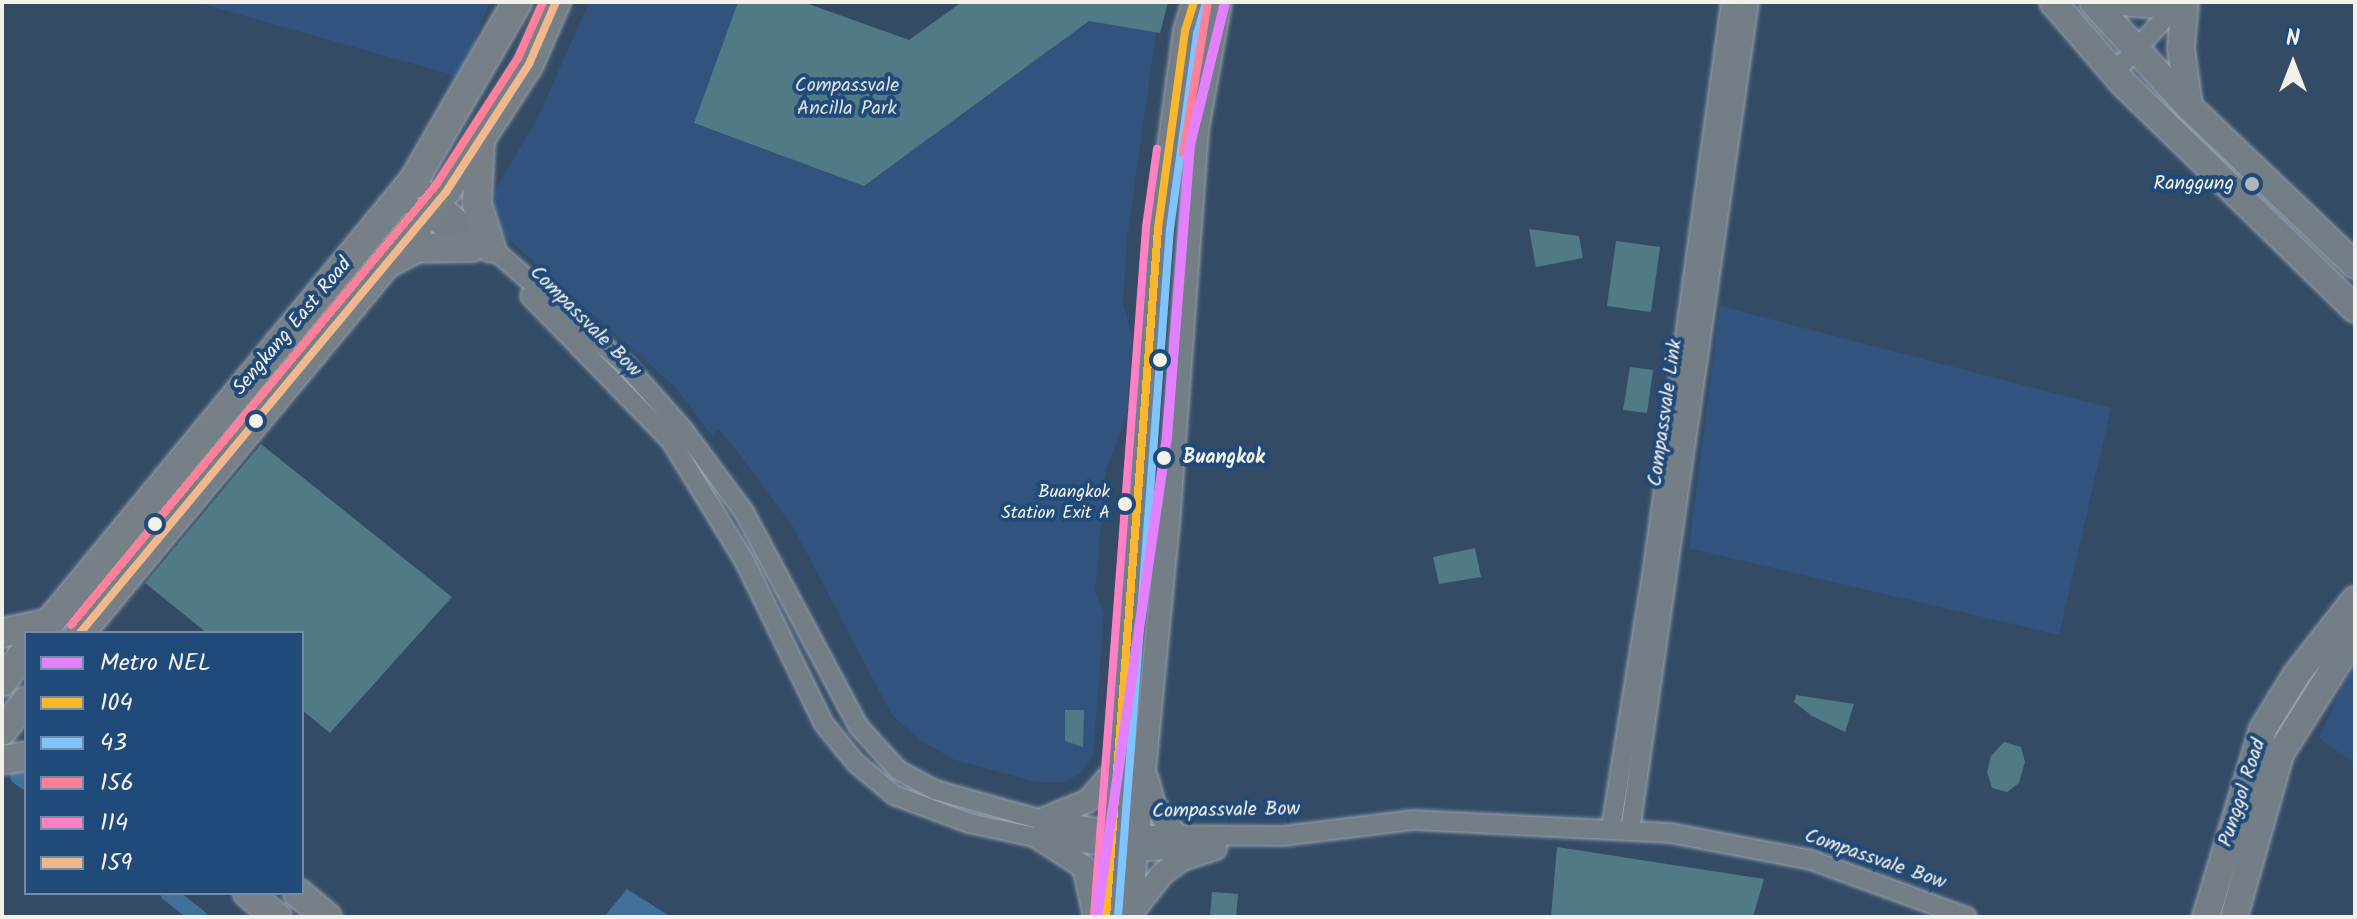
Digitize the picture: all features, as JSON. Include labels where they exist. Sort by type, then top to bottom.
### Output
[{"type":"main road","name":"Sengkang East Road","points":[[45,628],[407,189],[517,2]]},
{"type":"main road","name":"Sengkang East Road","points":[[87,628],[433,208],[480,143],[529,64],[556,2]]},
{"type":"main road","points":[[2053,2],[2114,73],[2355,309]]},
{"type":"main road","points":[[2093,2],[2189,107],[2355,265]]},
{"type":"main road","points":[[2119,2],[2180,3],[2181,48],[2189,107]]},
{"type":"main road","points":[[390,262],[416,248],[481,247],[477,204],[480,143]]},
{"type":"main road","name":"Punggol Road","points":[[2206,917],[2263,729],[2297,674],[2355,600]]},
{"type":"main road","points":[[2,633],[45,628]]},
{"type":"main road","name":"Punggol Road","points":[[2234,917],[2280,754],[2355,635]]},
{"type":"main road","points":[[12,667],[24,701]]},
{"type":"main road","points":[[2,731],[24,705]]},
{"type":"main road","points":[[2,760],[24,756]]},
{"type":"main road","points":[[250,895],[277,917]]},
{"type":"main road","points":[[300,895],[327,917]]},
{"type":"street","points":[[1106,917],[1158,228],[1185,31],[1194,2]]},
{"type":"street","points":[[1130,916],[1197,130],[1220,2]]},
{"type":"street","name":"Compassvale Link","points":[[1620,830],[1731,2]]},
{"type":"street","name":"Compassvale Link","points":[[1620,830],[1749,2]]},
{"type":"street","points":[[2114,73],[2180,3]]},
{"type":"street","name":"Compassvale Bow","points":[[407,189],[624,363],[712,467],[744,512],[846,708],[898,770],[935,790],[1040,829]]},
{"type":"street","name":"Compassvale Bow","points":[[481,247],[671,441],[744,560],[824,724],[856,763],[915,806],[1040,829],[1215,848],[1412,831],[1433,824]]},
{"type":"street","points":[[710,505],[720,492],[712,467]]},
{"type":"street","name":"Compassvale Bow","points":[[744,512],[739,528],[744,560]]},
{"type":"street","points":[[1095,917],[1084,867],[1040,829],[1088,801],[1118,767]]},
{"type":"street","points":[[1144,767],[1154,805],[1176,835]]},
{"type":"street","name":"Compassvale Bow","points":[[1138,842],[1176,835],[1283,836],[1413,820],[1433,824],[1620,830],[1754,846],[1811,860],[1967,917]]},
{"type":"street","points":[[1130,916],[1162,874],[1182,859],[1215,848]]},
{"type":"shaded area","points":[[196,2],[490,2],[460,77]]},
{"type":"shaded area","points":[[589,2],[738,2],[694,123],[864,186],[1089,21],[1156,32],[1127,238],[1123,303],[1132,338],[1127,414],[1105,473],[1095,592],[1104,612],[1093,756],[1080,774],[1063,782],[1036,782],[955,760],[921,741],[892,715],[793,527],[719,429],[712,436],[675,387],[504,235],[495,215],[494,193],[540,113]]},
{"type":"shaded area","points":[[1720,306],[2111,408],[2059,635],[1689,548]]},
{"type":"shaded area","points":[[2355,659],[2355,764],[2319,738]]},
{"type":"shaded area","points":[[627,889],[671,917],[604,917]]},
{"type":"green space","name":"Compassvale Ancilla Park","points":[[738,2],[803,2],[909,40],[962,2],[1168,2],[1160,33],[1089,21],[864,186],[694,123]]},
{"type":"green space","points":[[1529,229],[1579,236],[1583,258],[1536,267]]},
{"type":"green space","points":[[1616,241],[1660,247],[1651,312],[1607,306]]},
{"type":"green space","points":[[1630,367],[1653,370],[1647,413],[1623,410]]},
{"type":"green space","points":[[261,444],[452,597],[330,733],[304,712],[304,631],[205,631],[145,583]]},
{"type":"green space","points":[[1475,548],[1481,577],[1439,584],[1433,557]]},
{"type":"green space","points":[[1796,695],[1854,704],[1845,732],[1812,716],[1794,702]]},
{"type":"green space","points":[[1065,710],[1084,710],[1083,747],[1065,741]]},
{"type":"green space","points":[[2004,742],[2021,747],[2025,762],[2019,783],[2007,792],[1992,788],[1987,772],[1991,756]]},
{"type":"green space","points":[[1557,847],[1764,879],[1753,917],[1551,917]]},
{"type":"green space","points":[[1212,892],[1238,894],[1236,917],[1210,917]]},
{"type":"waterway","points":[[18,776],[24,780]]},
{"type":"waterway","points":[[171,895],[199,917]]},
{"type":"metro line","name":"NEL","points":[[1097,917],[1167,436],[1190,145],[1225,2]]},
{"type":"transit line","name":"156","points":[[71,625],[436,185],[518,58],[543,2]]},
{"type":"transit line","name":"159","points":[[82,631],[446,192],[529,64],[556,2]]},
{"type":"transit line","name":"104","points":[[1106,917],[1158,228],[1185,31],[1194,2]]},
{"type":"transit line","name":"156","points":[[1183,153],[1208,2]]},
{"type":"transit line","name":"43","points":[[1118,917],[1170,229],[1197,34],[1205,6]]},
{"type":"transit line","name":"114","points":[[1094,916],[1146,227],[1157,149]]},
{"type":"place","name":"Ranggung","points":[[2252,184]]},
{"type":"place","name":"Buangkok","points":[[1164,458]]},
{"type":"place","name":"Buangkok Station Exit A","points":[[1125,504]]}]
